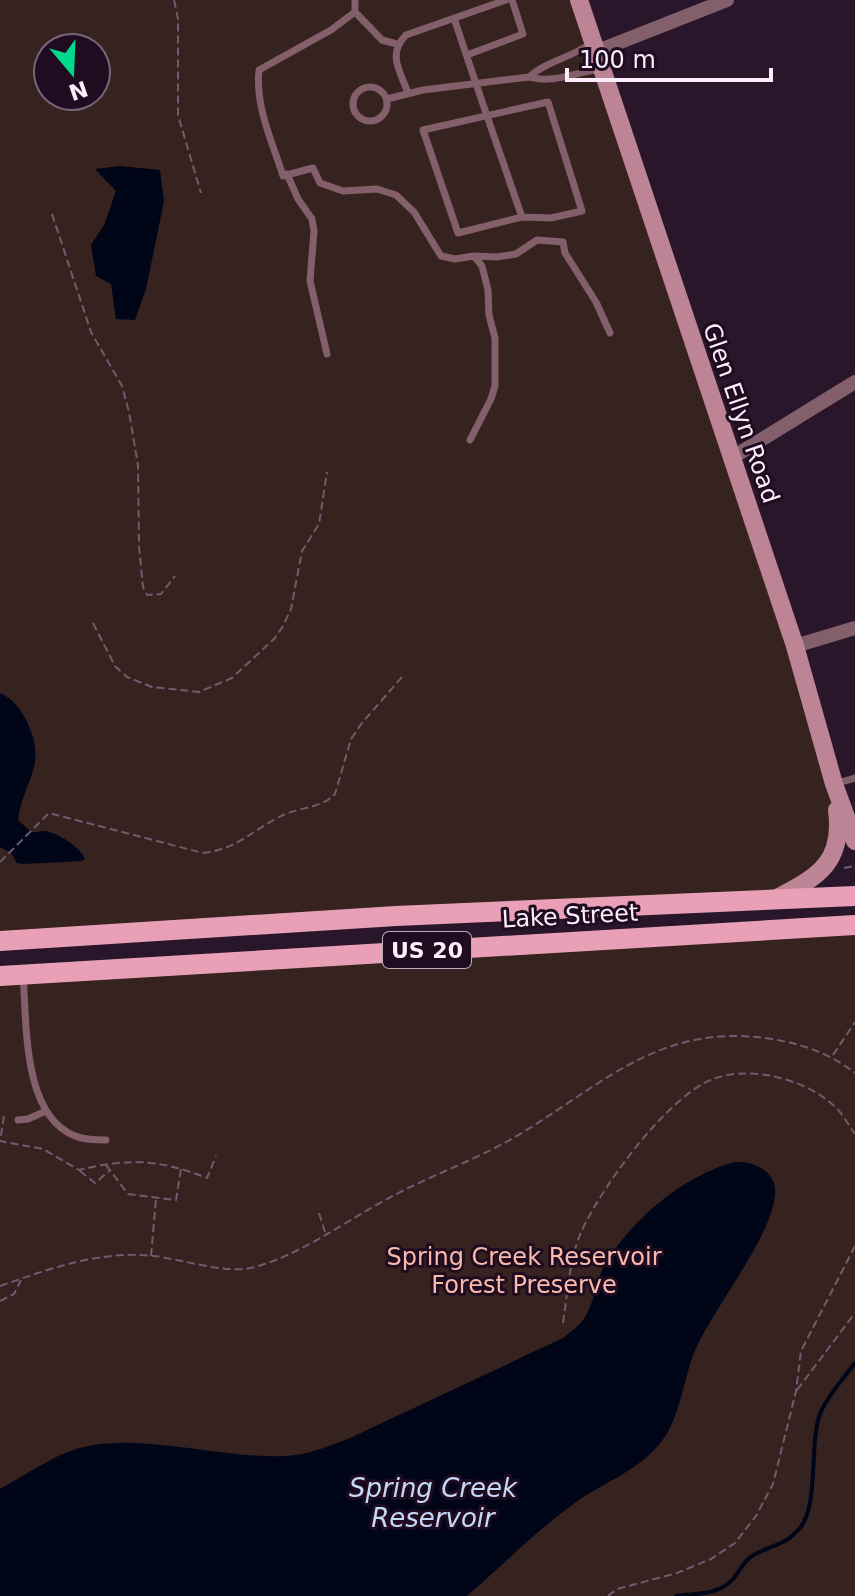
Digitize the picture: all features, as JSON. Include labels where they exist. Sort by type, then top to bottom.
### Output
[{"type":"main road","name":"Lake Street","points":[[0,941],[381,916],[855,896]]},
{"type":"main road","name":"Lake Street","points":[[0,976],[855,925]]},
{"type":"main road","points":[[21,939],[23,974]]},
{"type":"street","name":"Glen Ellyn Road","points":[[579,0],[795,646],[834,784],[855,841]]},
{"type":"street","points":[[596,55],[727,0]]},
{"type":"street","points":[[730,459],[855,382]]},
{"type":"street","points":[[795,646],[855,628]]},
{"type":"street","points":[[774,899],[812,880],[837,847],[834,784]]},
{"type":"lane","points":[[355,0],[355,12],[382,40],[397,44]]},
{"type":"lane","points":[[408,93],[394,56],[397,44],[406,35],[509,0],[523,34],[467,55]]},
{"type":"lane","points":[[355,12],[331,30],[259,70],[257,90],[283,176],[313,168],[320,183],[343,191],[377,189],[396,195],[414,212],[441,256],[455,259],[497,257],[516,254],[537,240],[563,242],[565,253],[596,302],[610,333]]},
{"type":"lane","points":[[454,18],[522,217]]},
{"type":"lane","points":[[529,77],[542,66],[576,54],[596,55]]},
{"type":"lane","points":[[387,99],[408,93],[529,77],[544,82],[582,71],[596,55]]},
{"type":"lane","points":[[365,88],[378,89],[387,99],[385,112],[375,120],[362,119],[354,109],[355,96],[365,88]]},
{"type":"lane","points":[[548,102],[582,211],[551,218],[522,217],[458,233],[423,130],[548,102]]},
{"type":"lane","points":[[287,174],[298,199],[312,219],[310,281],[327,354]]},
{"type":"lane","points":[[470,440],[495,386],[495,338],[489,315],[488,290],[482,266],[474,256]]},
{"type":"lane","points":[[834,784],[855,778]]},
{"type":"lane","points":[[23,974],[35,1083],[46,1111],[63,1130],[77,1137],[106,1140]]},
{"type":"lane","points":[[18,1120],[46,1111]]},
{"type":"path","points":[[174,0],[178,19],[180,130],[201,193]]},
{"type":"path","points":[[52,214],[91,332],[122,386],[129,412],[138,465],[139,546],[143,587],[147,595],[161,594],[175,576]]},
{"type":"path","points":[[93,623],[115,666],[127,677],[152,687],[199,692],[232,678],[275,638],[291,609],[302,551],[319,524],[327,472]]},
{"type":"path","points":[[1,861],[45,816],[54,813],[203,853],[221,851],[242,842],[287,814],[328,801],[340,784],[351,739],[402,677]]},
{"type":"path","points":[[834,869],[855,866]]},
{"type":"path","points":[[832,1056],[855,1022]]},
{"type":"path","points":[[0,1286],[81,1260],[151,1256],[250,1269],[290,1256],[387,1199],[524,1132],[594,1084],[649,1053],[683,1041],[715,1036],[781,1040],[832,1056],[855,1073]]},
{"type":"path","points":[[563,1323],[573,1258],[582,1229],[613,1180],[679,1099],[714,1079],[744,1074],[778,1078],[810,1088],[835,1106],[855,1134]]},
{"type":"path","points":[[4,1116],[0,1141],[43,1149],[95,1183],[110,1171]]},
{"type":"path","points":[[79,1170],[105,1164],[156,1162],[207,1178],[216,1156]]},
{"type":"path","points":[[105,1164],[128,1194],[176,1200],[181,1169]]},
{"type":"path","points":[[151,1256],[156,1198]]},
{"type":"path","points":[[319,1213],[326,1235]]},
{"type":"path","points":[[608,1596],[617,1589],[677,1573],[711,1559],[735,1543],[756,1516],[773,1484],[796,1391],[801,1351],[855,1246]]},
{"type":"path","points":[[0,1301],[14,1294],[21,1279]]},
{"type":"path","points":[[796,1391],[855,1313]]},
{"type":"green space","points":[[0,0],[571,0],[789,648],[828,786],[832,813],[831,839],[824,856],[806,876],[773,893],[0,937]]},
{"type":"green space","name":"Spring Creek Reservoir Forest Preserve","points":[[855,926],[855,1596],[0,1596],[0,978]]},
{"type":"water","points":[[120,166],[160,170],[164,201],[146,289],[135,320],[116,319],[111,284],[96,276],[91,245],[104,225],[116,191],[95,169]]},
{"type":"water","points":[[0,693],[21,711],[33,736],[35,749],[33,772],[18,820],[31,832],[49,832],[68,841],[83,854],[85,859],[82,861],[17,863],[11,853],[0,847]]},
{"type":"water","name":"Spring Creek Reservoir","points":[[735,1162],[757,1166],[769,1174],[775,1188],[771,1213],[753,1251],[697,1346],[677,1412],[665,1436],[638,1464],[558,1515],[467,1596],[0,1596],[0,1489],[54,1458],[88,1446],[136,1443],[285,1456],[310,1452],[350,1438],[563,1338],[585,1317],[605,1264],[644,1216],[696,1178]]},
{"type":"waterway","points":[[676,1596],[706,1593],[720,1588],[733,1579],[752,1556],[782,1542],[800,1528],[810,1505],[820,1414],[855,1363]]}]
